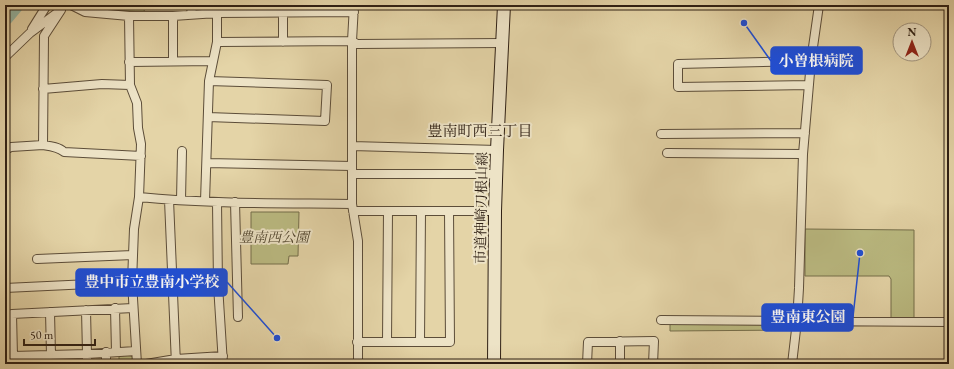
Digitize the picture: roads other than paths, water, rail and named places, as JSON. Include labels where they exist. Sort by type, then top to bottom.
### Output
[{"type":"street","points":[[30,33],[47,5]]},
{"type":"street","points":[[5,57],[30,33],[70,5],[85,12],[129,16],[173,16],[283,9],[504,5]]},
{"type":"street","points":[[191,15],[192,5]]},
{"type":"street","name":"市道神崎刀根山線","points":[[494,364],[496,150],[504,5]]},
{"type":"street","points":[[792,364],[797,321],[805,133],[811,61],[818,5]]},
{"type":"street","points":[[354,7],[352,41],[352,174],[353,208],[358,241],[358,364]]},
{"type":"street","points":[[283,9],[284,42]]},
{"type":"street","points":[[43,145],[44,36],[61,10]]},
{"type":"street","points":[[205,201],[209,81],[217,42],[217,13]]},
{"type":"street","points":[[129,16],[130,85],[137,103],[138,128],[141,144],[139,197],[134,229],[132,282],[137,364]]},
{"type":"street","points":[[173,16],[173,61]]},
{"type":"street","points":[[217,42],[352,41],[357,44],[502,43]]},
{"type":"street","points":[[129,62],[213,61]]},
{"type":"street","points":[[809,85],[678,87],[678,64],[811,61]]},
{"type":"street","points":[[208,117],[325,121],[327,85],[209,81]]},
{"type":"street","points":[[43,88],[102,84],[130,85]]},
{"type":"street","points":[[661,134],[805,133]]},
{"type":"street","points":[[5,150],[11,147],[43,145],[55,147],[64,152],[141,156]]},
{"type":"street","points":[[352,146],[496,150]]},
{"type":"street","points":[[181,200],[182,150]]},
{"type":"street","points":[[667,153],[804,154]]},
{"type":"street","points":[[207,163],[352,166]]},
{"type":"street","points":[[352,174],[496,174]]},
{"type":"street","points":[[139,197],[169,200],[235,202],[388,211],[495,211]]},
{"type":"street","points":[[169,200],[176,362]]},
{"type":"street","points":[[146,364],[223,360],[218,285],[217,202]]},
{"type":"street","points":[[235,202],[238,318]]},
{"type":"street","points":[[387,342],[388,211]]},
{"type":"street","points":[[420,342],[421,211]]},
{"type":"street","points":[[357,342],[450,342],[449,211]]},
{"type":"street","points":[[37,259],[133,255]]},
{"type":"street","points":[[5,288],[132,282]]},
{"type":"street","points":[[173,288],[218,285]]},
{"type":"street","points":[[115,308],[116,352]]},
{"type":"street","points":[[133,308],[9,314],[14,356],[136,351]]},
{"type":"street","points":[[86,310],[87,364]]},
{"type":"street","points":[[50,312],[51,355]]},
{"type":"street","points":[[661,320],[949,322]]},
{"type":"street","points":[[587,364],[588,342],[654,342],[653,364]]},
{"type":"street","points":[[620,342],[620,364]]},
{"type":"street","points":[[106,352],[106,364]]},
{"type":"waterway","points":[[5,17],[15,5]]},
{"type":"place","name":"小曽根病院","points":[[744,23]]},
{"type":"place","name":"豊南東公園","points":[[860,253]]},
{"type":"place","name":"豊中市立豊南小学校","points":[[277,338]]},
{"type":"district","name":"豊南町西三丁目","points":[[480,130]]},
{"type":"park label","name":"豊南西公園","points":[[274,237]]}]
